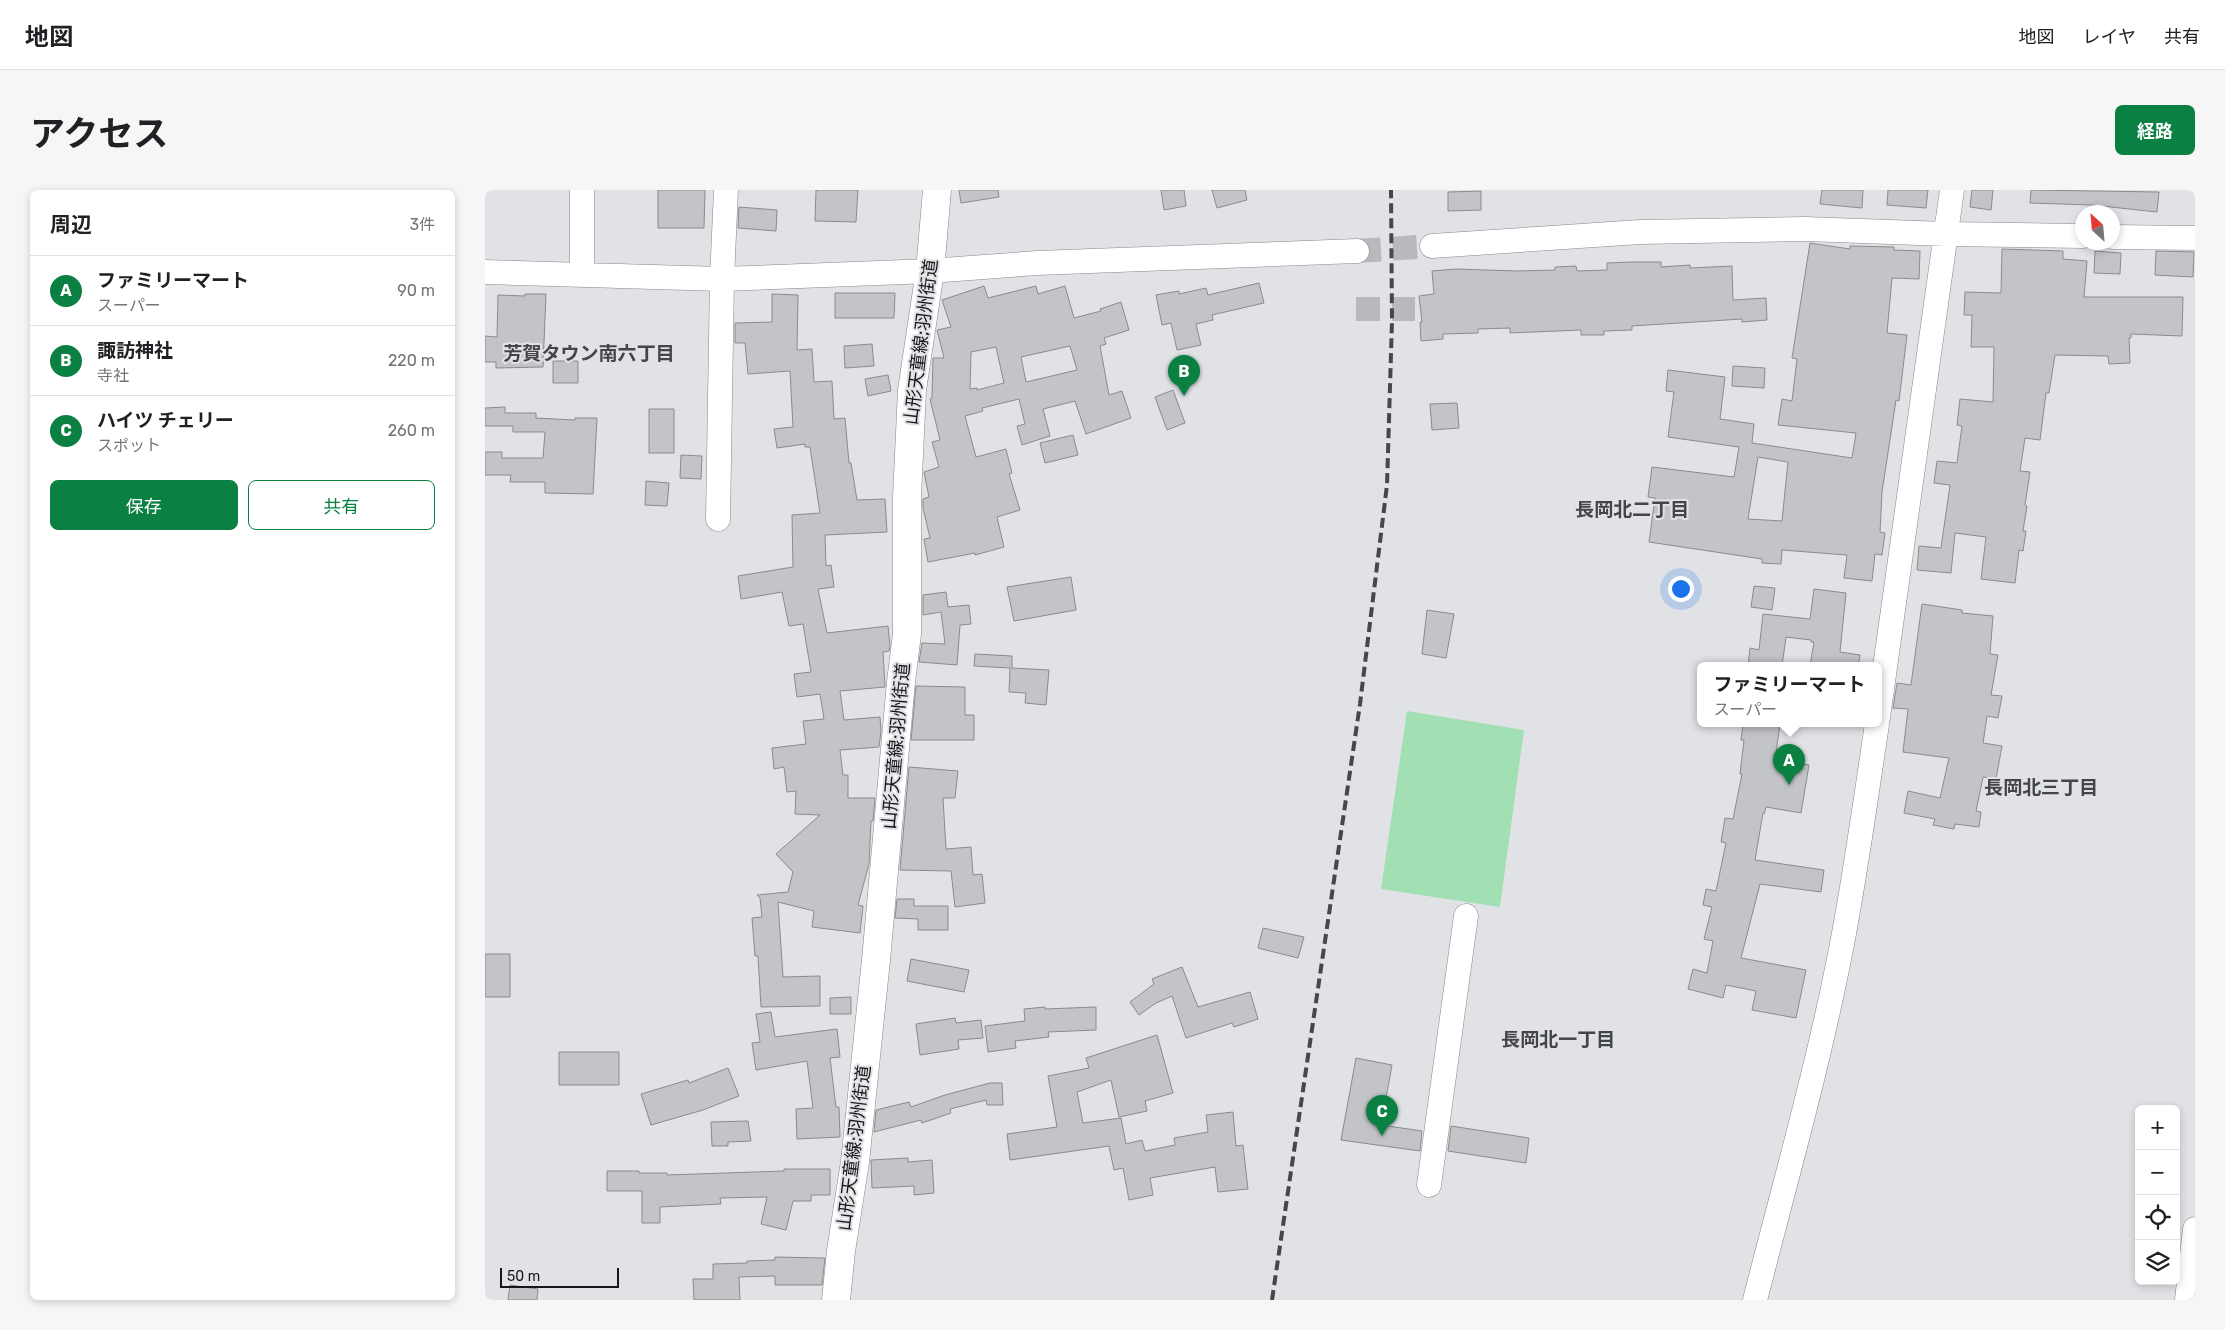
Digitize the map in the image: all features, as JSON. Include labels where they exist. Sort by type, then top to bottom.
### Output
[{"type":"main road","name":"山形天童線;羽州街道","points":[[835,1300],[855,1162],[907,634],[907,497],[912,390],[930,271],[937,190]]},
{"type":"street","points":[[582,190],[582,274]]},
{"type":"street","points":[[718,519],[722,279],[726,190]]},
{"type":"street","points":[[1882,689],[1952,190]]},
{"type":"street","points":[[1432,246],[1640,232],[1805,229],[2075,236]]},
{"type":"street","points":[[2120,237],[2195,238]]},
{"type":"street","points":[[485,272],[722,279],[1357,251]]},
{"type":"street","points":[[1755,1300],[1820,1044],[1842,945],[1877,727]]},
{"type":"street","points":[[1429,1185],[1466,916]]},
{"type":"street","points":[[2187,1300],[2195,1229]]},
{"type":"green space","points":[[1407,711],[1524,730],[1500,907],[1381,889]]},
{"type":"building","points":[[658,190],[705,190],[704,228],[658,228]]},
{"type":"building","points":[[816,190],[858,190],[856,222],[815,221]]},
{"type":"building","points":[[959,190],[998,190],[999,197],[961,203]]},
{"type":"building","points":[[1161,190],[1184,190],[1186,206],[1164,210]]},
{"type":"building","points":[[1212,190],[1245,190],[1247,200],[1217,208]]},
{"type":"building","points":[[1822,190],[1863,190],[1862,208],[1820,204]]},
{"type":"building","points":[[1888,190],[1928,190],[1926,208],[1887,205]]},
{"type":"building","points":[[1972,190],[1993,190],[1991,210],[1970,207]]},
{"type":"building","points":[[2031,190],[2159,192],[2157,212],[2120,208],[2120,205],[2030,203]]},
{"type":"building","points":[[1481,191],[1481,210],[1448,211],[1448,192]]},
{"type":"building","points":[[739,207],[777,210],[776,231],[738,228]]},
{"type":"building","points":[[1810,243],[1850,249],[1850,246],[1894,247],[1894,250],[1920,251],[1919,279],[1892,278],[1887,333],[1907,335],[1899,401],[1896,400],[1882,492],[1880,532],[1885,533],[1882,555],[1875,554],[1872,581],[1844,578],[1847,555],[1782,550],[1781,564],[1762,563],[1762,559],[1649,542],[1655,498],[1648,497],[1652,467],[1734,477],[1739,447],[1668,437],[1674,392],[1666,391],[1668,370],[1725,377],[1720,419],[1754,424],[1752,443],[1852,458],[1856,433],[1778,425],[1782,399],[1792,401],[1797,359],[1792,358]],"holes":[[[1758,457],[1788,462],[1782,521],[1748,519]]]},
{"type":"building","points":[[2002,249],[2063,251],[2063,259],[2087,261],[2084,297],[2183,297],[2182,336],[2131,334],[2131,338],[2129,338],[2130,363],[2109,364],[2108,356],[2055,355],[2049,393],[2046,393],[2040,440],[2025,438],[2020,471],[2030,472],[2023,531],[2026,531],[2023,551],[2019,550],[2015,583],[1981,579],[1986,537],[1955,533],[1951,573],[1917,570],[1919,546],[1941,548],[1950,485],[1934,483],[1937,461],[1957,463],[1962,426],[1957,425],[1960,399],[1993,402],[1994,347],[1971,347],[1972,315],[1964,315],[1965,292],[2001,293]]},
{"type":"building","points":[[2095,251],[2121,253],[2120,274],[2094,273]]},
{"type":"building","points":[[2156,251],[2194,252],[2193,277],[2155,275]]},
{"type":"building","points":[[1661,262],[1661,267],[1690,265],[1690,268],[1732,266],[1733,300],[1766,298],[1767,320],[1742,322],[1742,319],[1632,326],[1632,330],[1604,331],[1604,335],[1581,335],[1581,330],[1510,333],[1510,328],[1478,329],[1478,333],[1443,334],[1443,339],[1421,341],[1420,322],[1422,322],[1419,296],[1434,294],[1432,271],[1456,269],[1555,270],[1555,267],[1576,266],[1577,271],[1607,270],[1607,263]]},
{"type":"building","points":[[1259,283],[1264,303],[1212,315],[1213,320],[1196,324],[1201,345],[1177,350],[1171,323],[1162,325],[1156,295],[1179,291],[1179,294],[1206,288],[1208,295]]},
{"type":"building","points":[[984,286],[988,298],[1036,286],[1038,294],[1065,286],[1074,318],[1101,311],[1100,309],[1121,302],[1129,330],[1104,338],[1106,344],[1100,346],[1109,395],[1122,391],[1131,418],[1086,434],[1075,401],[1043,409],[1050,436],[1022,445],[1017,426],[1025,424],[1019,399],[982,408],[983,411],[965,416],[976,457],[1006,449],[1012,473],[1009,474],[1020,510],[997,517],[1004,547],[975,555],[975,553],[928,562],[924,539],[930,538],[923,508],[923,499],[929,497],[924,472],[939,467],[932,442],[940,440],[930,399],[932,398],[933,358],[944,358],[937,330],[951,327],[942,300]],"holes":[[[1070,346],[1077,370],[1026,382],[1021,357]],[[996,347],[1004,383],[977,390],[977,388],[970,389],[971,352]]]},
{"type":"building","points":[[835,293],[895,293],[894,318],[835,318]]},
{"type":"building","points":[[525,294],[546,294],[543,367],[496,368],[496,362],[485,362],[485,336],[497,337],[498,295],[525,296]]},
{"type":"building","points":[[772,294],[798,295],[797,350],[812,349],[814,382],[832,381],[834,419],[845,418],[849,463],[851,463],[857,500],[885,499],[887,532],[825,535],[826,566],[831,565],[834,587],[818,589],[827,633],[888,626],[890,646],[889,651],[883,652],[885,687],[840,691],[844,720],[880,717],[879,747],[840,750],[843,775],[848,775],[848,798],[875,798],[873,821],[871,821],[869,864],[858,905],[863,906],[860,933],[812,927],[814,911],[778,902],[783,977],[820,976],[820,1006],[761,1007],[758,956],[755,956],[752,918],[762,917],[760,898],[757,895],[788,892],[793,872],[776,854],[820,815],[795,814],[796,791],[787,792],[784,767],[774,769],[772,748],[806,744],[803,721],[824,719],[820,694],[797,697],[794,674],[811,672],[803,624],[789,626],[782,592],[741,599],[738,576],[793,567],[792,515],[820,513],[810,447],[805,447],[805,444],[777,448],[774,429],[793,427],[790,371],[748,374],[745,343],[735,343],[735,323],[772,322]]},
{"type":"building","points":[[872,344],[874,366],[845,368],[844,346]]},
{"type":"building","points":[[553,361],[578,361],[578,383],[553,383]]},
{"type":"building","points":[[1733,366],[1765,368],[1764,388],[1732,386]]},
{"type":"building","points":[[888,375],[891,391],[868,396],[865,379]]},
{"type":"building","points":[[1173,390],[1185,423],[1167,430],[1155,397]]},
{"type":"building","points":[[1457,403],[1459,428],[1432,430],[1430,404]]},
{"type":"building","points":[[505,407],[505,413],[536,413],[536,418],[575,420],[575,418],[597,418],[593,494],[545,493],[545,482],[510,482],[511,475],[485,475],[485,452],[502,452],[502,458],[543,458],[545,432],[513,432],[513,426],[485,426],[485,408]]},
{"type":"building","points":[[649,409],[674,409],[674,453],[649,453]]},
{"type":"building","points":[[1073,435],[1078,455],[1045,463],[1040,443]]},
{"type":"building","points":[[681,455],[702,456],[701,479],[680,478]]},
{"type":"building","points":[[646,481],[669,483],[667,506],[645,505]]},
{"type":"building","points":[[1071,577],[1076,610],[1014,621],[1007,587]]},
{"type":"building","points":[[1754,586],[1775,588],[1772,610],[1751,607]]},
{"type":"building","points":[[1814,589],[1846,593],[1840,652],[1860,655],[1859,662],[1811,662],[1814,642],[1786,637],[1783,662],[1748,662],[1750,648],[1759,650],[1763,614],[1810,619]]},
{"type":"building","points":[[946,592],[948,607],[969,605],[971,624],[960,625],[957,665],[919,662],[922,643],[945,644],[941,612],[923,615],[923,595]]},
{"type":"building","points":[[1922,604],[1962,610],[1962,613],[1993,616],[1990,654],[1998,655],[1991,695],[2002,696],[1998,718],[1987,716],[1983,743],[2002,746],[1996,779],[1983,777],[1976,811],[1981,812],[1979,827],[1955,824],[1954,829],[1933,825],[1935,819],[1904,813],[1908,791],[1940,798],[1949,758],[1903,752],[1908,709],[1893,708],[1897,683],[1911,685]]},
{"type":"building","points":[[1427,610],[1454,614],[1446,658],[1422,654]]},
{"type":"building","points":[[975,654],[1012,656],[1012,668],[1049,670],[1046,705],[1025,703],[1026,693],[1009,692],[1010,668],[974,666]]},
{"type":"building","points":[[916,686],[965,687],[965,715],[974,715],[974,740],[911,740]]},
{"type":"building","points":[[1743,727],[1780,727],[1775,760],[1809,765],[1801,813],[1766,807],[1763,813],[1755,860],[1824,870],[1821,892],[1760,884],[1741,958],[1806,970],[1796,1018],[1752,1010],[1756,991],[1726,985],[1723,998],[1688,989],[1693,969],[1707,973],[1713,941],[1704,939],[1712,907],[1703,905],[1706,889],[1716,891],[1726,843],[1721,842],[1725,818],[1733,819],[1742,774],[1740,774],[1744,740],[1741,740]]},
{"type":"building","points":[[909,767],[958,771],[955,798],[943,798],[946,849],[971,847],[973,875],[982,874],[985,903],[955,907],[951,871],[900,870]]},
{"type":"building","points":[[897,899],[914,899],[914,906],[948,906],[948,930],[918,930],[918,919],[895,918]]},
{"type":"building","points":[[1263,928],[1304,937],[1298,958],[1258,948]]},
{"type":"building","points":[[485,954],[510,954],[510,997],[485,997]]},
{"type":"building","points":[[911,959],[969,970],[964,992],[907,981]]},
{"type":"building","points":[[1182,967],[1198,1007],[1250,992],[1258,1019],[1234,1027],[1232,1023],[1186,1038],[1172,996],[1156,1003],[1139,1015],[1130,1002],[1154,984],[1152,979]]},
{"type":"building","points":[[851,997],[851,1014],[830,1014],[830,998]]},
{"type":"building","points":[[1045,1007],[1045,1009],[1096,1007],[1096,1030],[1048,1032],[1049,1037],[1015,1041],[1016,1048],[988,1052],[985,1026],[1025,1021],[1024,1009]]},
{"type":"building","points":[[771,1012],[775,1037],[837,1029],[840,1057],[830,1058],[836,1107],[839,1107],[840,1137],[797,1139],[796,1109],[813,1108],[807,1061],[756,1070],[752,1043],[760,1042],[756,1014]]},
{"type":"building","points":[[955,1018],[956,1023],[981,1020],[983,1038],[958,1040],[959,1049],[920,1055],[916,1024]]},
{"type":"building","points":[[1157,1035],[1173,1093],[1145,1101],[1147,1111],[1119,1117],[1111,1080],[1077,1092],[1083,1123],[1121,1118],[1126,1144],[1142,1140],[1145,1151],[1175,1145],[1174,1138],[1208,1132],[1206,1115],[1233,1112],[1236,1146],[1243,1145],[1248,1189],[1218,1192],[1215,1167],[1150,1178],[1153,1195],[1129,1200],[1123,1168],[1114,1170],[1109,1146],[1010,1160],[1007,1134],[1057,1127],[1048,1076],[1089,1068],[1086,1058]]},
{"type":"building","points":[[559,1052],[619,1052],[619,1085],[559,1085]]},
{"type":"building","points":[[1356,1058],[1392,1065],[1381,1125],[1422,1131],[1420,1151],[1341,1140]]},
{"type":"building","points":[[728,1068],[739,1096],[703,1110],[651,1125],[641,1094],[688,1080],[689,1083]]},
{"type":"building","points":[[990,1083],[1002,1083],[1003,1105],[987,1105],[986,1100],[950,1109],[951,1113],[922,1123],[921,1120],[874,1132],[876,1110],[909,1102],[911,1107],[945,1095]]},
{"type":"building","points":[[748,1121],[751,1141],[728,1142],[728,1146],[712,1146],[711,1122]]},
{"type":"building","points":[[1451,1126],[1529,1138],[1526,1163],[1448,1151]]},
{"type":"building","points":[[908,1158],[908,1162],[932,1160],[934,1193],[914,1195],[914,1186],[872,1188],[871,1160]]},
{"type":"building","points":[[784,1169],[830,1169],[830,1195],[811,1195],[811,1201],[793,1201],[786,1230],[761,1224],[767,1197],[720,1198],[721,1204],[660,1207],[660,1223],[642,1223],[642,1191],[607,1191],[607,1171],[639,1171],[639,1173],[667,1173],[667,1175],[784,1171]]},
{"type":"building","points":[[775,1257],[825,1258],[822,1285],[775,1285],[775,1276],[739,1277],[740,1300],[694,1300],[693,1279],[713,1279],[713,1264],[775,1260]]},
{"type":"building","points":[[510,1285],[538,1289],[537,1300],[508,1300]]},
{"type":"tunnel","points":[[1357,251],[1432,246]]},
{"type":"tunnel","points":[[1356,309],[1415,309]]},
{"type":"railway","points":[[1272,1300],[1360,704],[1387,485],[1392,321],[1391,190]]},
{"type":"place","name":"諏訪神社","points":[[1184,396]]},
{"type":"place","name":"ファミリーマート","points":[[1789,785]]},
{"type":"place","name":"ハイツ チェリー","points":[[1382,1136]]},
{"type":"district","name":"芳賀タウン南六丁目","points":[[589,353]]},
{"type":"district","name":"長岡北二丁目","points":[[1632,509]]},
{"type":"district","name":"長岡北三丁目","points":[[2041,787]]},
{"type":"district","name":"長岡北一丁目","points":[[1558,1039]]}]
